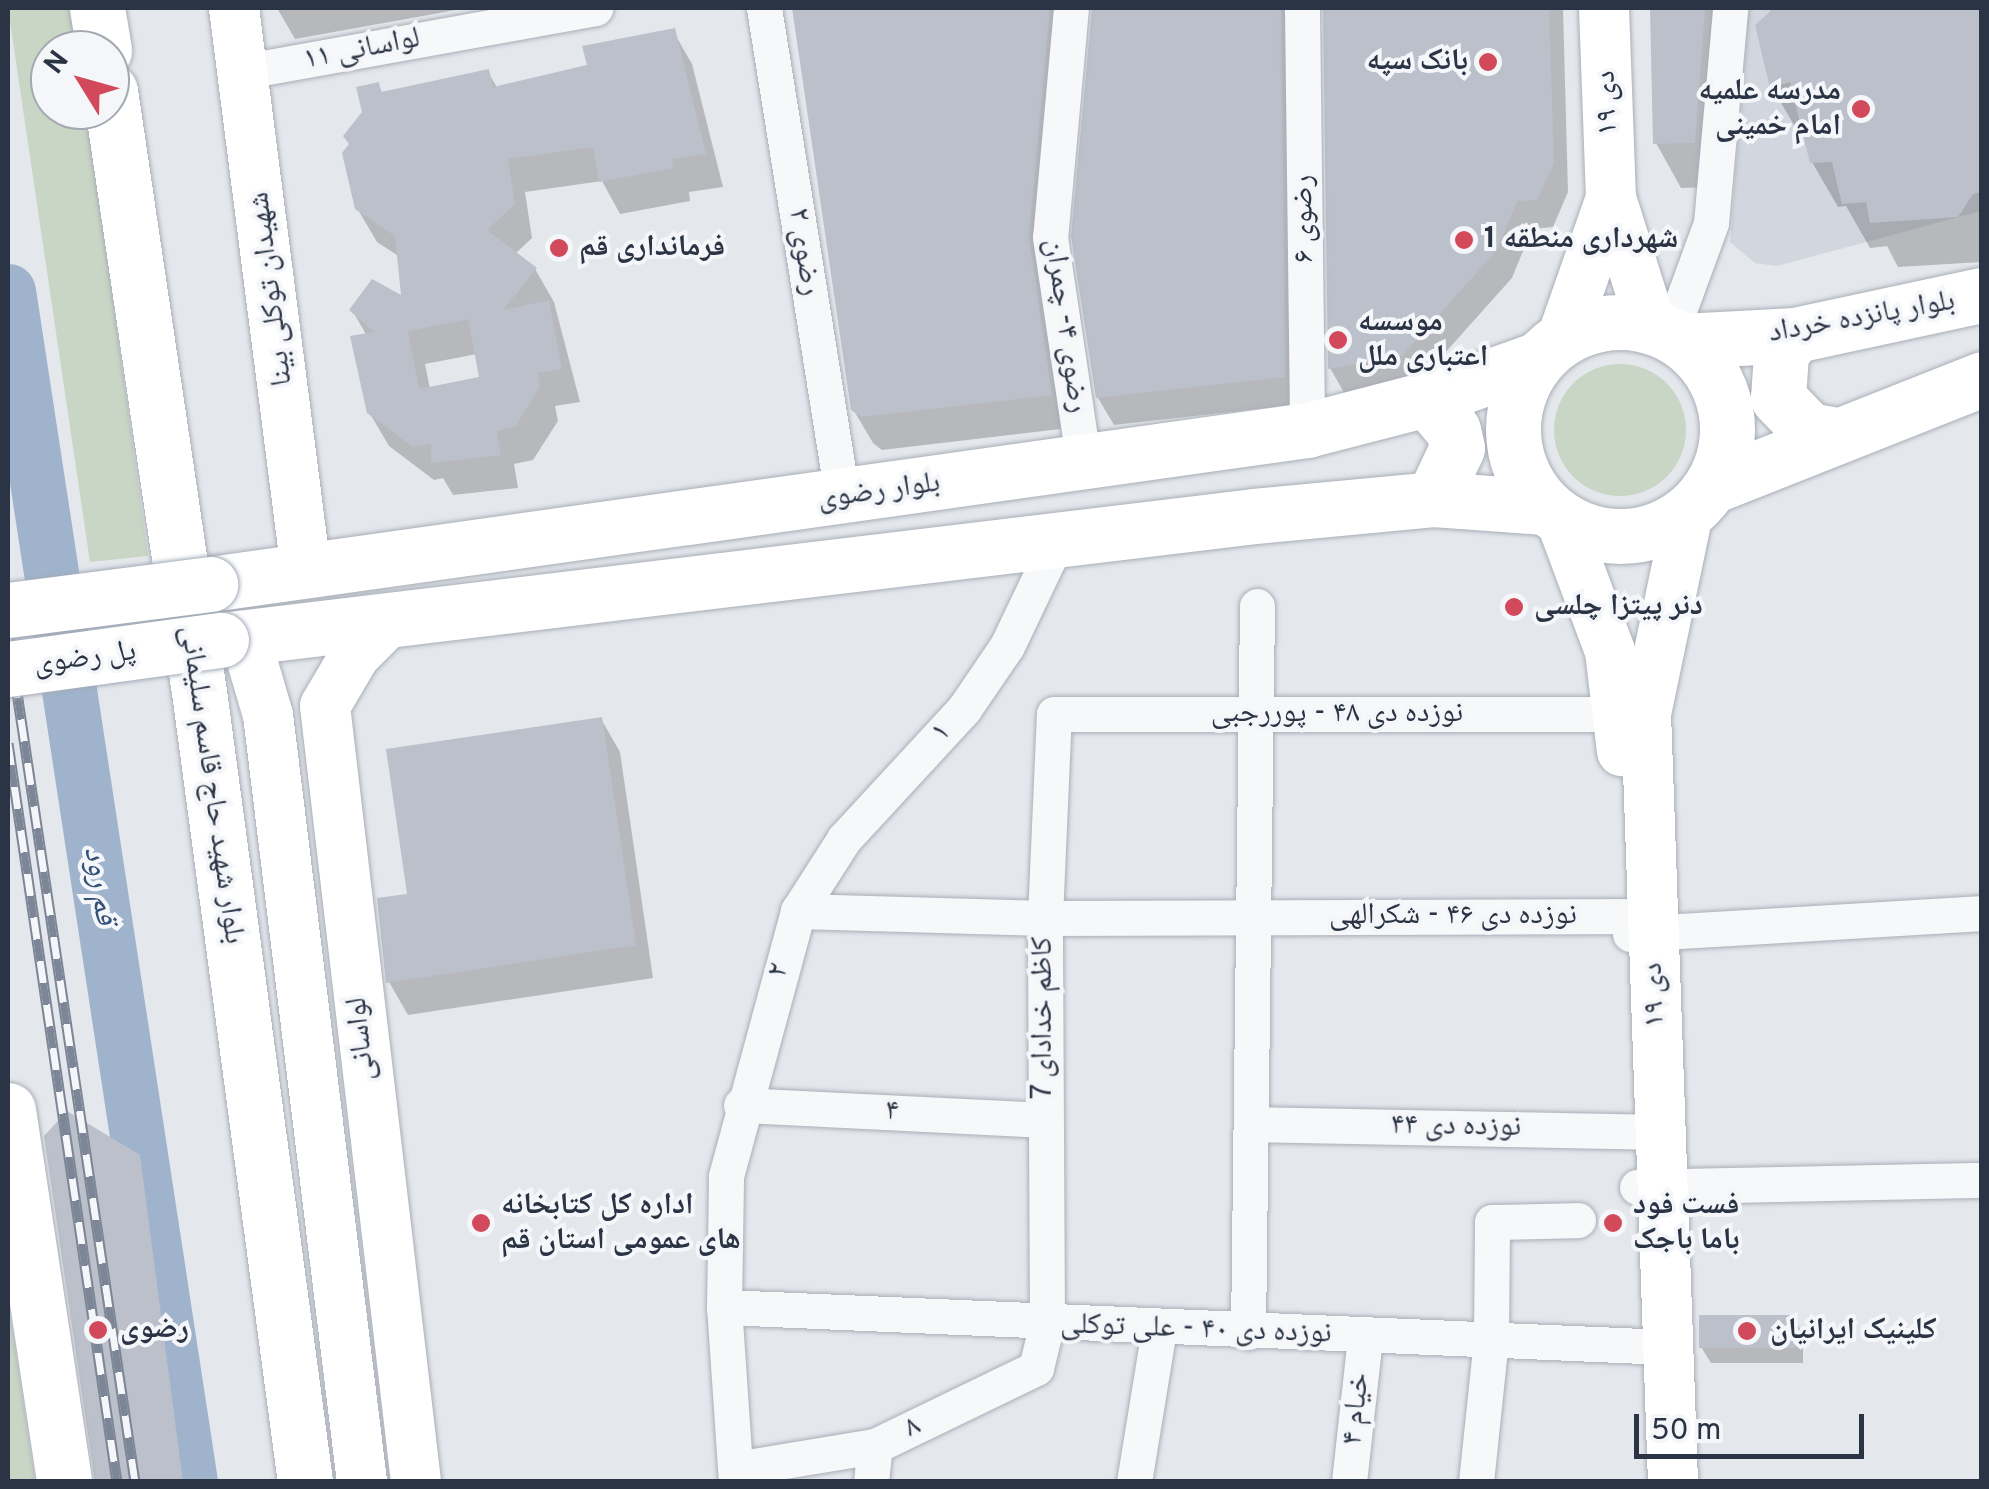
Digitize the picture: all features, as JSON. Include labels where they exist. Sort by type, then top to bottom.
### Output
[{"type":"main road","name":"شهیدان توکلی بینا","points":[[234,8],[246,71],[306,570]]},
{"type":"main road","name":"۱۹ دی","points":[[1604,8],[1611,198]]},
{"type":"main road","name":"بلوار شهید حاج قاسم سلیمانی","points":[[116,130],[200,699],[305,1482]]},
{"type":"main road","points":[[1611,198],[1668,333],[1722,392],[1728,424],[1700,500]]},
{"type":"main road","points":[[1553,514],[1522,474],[1512,434],[1518,394],[1550,349],[1611,198]]},
{"type":"main road","name":"بلوار پانزده خرداد","points":[[1668,333],[1795,336],[1982,295]]},
{"type":"main road","points":[[1550,349],[1590,326],[1668,333]]},
{"type":"main road","points":[[1795,336],[1781,353],[1778,398],[1809,430],[1831,434]]},
{"type":"main road","name":"بلوار رضوی","points":[[210,584],[1084,465],[1307,430],[1427,400],[1550,349]]},
{"type":"main road","points":[[233,639],[1059,537],[1433,498],[1553,514],[1603,536],[1648,534],[1700,500],[1831,434],[1982,380]]},
{"type":"main road","points":[[1427,400],[1453,430],[1457,448],[1433,498]]},
{"type":"main road","name":"۱۹ دی","points":[[1672,1482],[1656,1346],[1641,925],[1646,714],[1700,500]]},
{"type":"main road","name":"۱۹ دی","points":[[1553,514],[1610,651],[1621,714],[1641,925]]},
{"type":"main road","name":"پل رضوی","points":[[8,610],[210,584]]},
{"type":"main road","points":[[268,715],[284,687],[301,684],[325,706],[347,666],[391,619]]},
{"type":"main road","name":"پل رضوی","points":[[8,670],[233,639]]},
{"type":"main road","name":"لواسانی","points":[[233,639],[268,715],[362,1482]]},
{"type":"main road","name":"لواسانی","points":[[325,706],[416,1482]]},
{"type":"main road","points":[[8,1110],[64,1482]]},
{"type":"main road","name":"۱۹ دی","points":[[1648,1482],[1656,1346]]},
{"type":"street","name":"لواسانی ۱۱","points":[[246,71],[595,8]]},
{"type":"street","name":"رضوی ۲","points":[[764,8],[842,496]]},
{"type":"street","name":"رضوی ۴- چمران","points":[[1071,8],[1050,237],[1084,465]]},
{"type":"street","name":"رضوی ۶","points":[[1302,8],[1307,430]]},
{"type":"street","points":[[1668,333],[1710,223],[1730,8]]},
{"type":"street","name":"۱","points":[[798,911],[844,839],[964,709],[1007,646],[1059,537]]},
{"type":"street","points":[[1248,1332],[1257,606]]},
{"type":"street","name":"نوزده دی ۴۸ - پوررجبی","points":[[1054,714],[1621,714]]},
{"type":"street","name":"7 کاظم خدادای","points":[[1047,1323],[1044,918],[1054,714]]},
{"type":"street","points":[[798,911],[1044,918],[1253,916]]},
{"type":"street","name":"۲","points":[[736,1475],[724,1307],[726,1176],[740,1105],[798,911]]},
{"type":"street","name":"نوزده دی ۴۶ - شکرالهی","points":[[1253,916],[1641,925],[1982,913]]},
{"type":"street","name":"۴","points":[[740,1105],[1044,1120]]},
{"type":"street","name":"نوزده دی ۴۴","points":[[1251,1124],[1648,1130]]},
{"type":"street","points":[[1650,1186],[1982,1180]]},
{"type":"street","points":[[1476,1482],[1491,1340],[1492,1222],[1578,1220]]},
{"type":"street","name":"نوزده دی ۴۰ - علی توکلی","points":[[724,1307],[1159,1329],[1656,1346]]},
{"type":"street","name":"۸","points":[[736,1475],[873,1464],[1036,1368],[1047,1323]]},
{"type":"street","points":[[1134,1482],[1159,1329]]},
{"type":"street","name":"۴ خیام","points":[[1349,1482],[1365,1336]]},
{"type":"shaded area","name":"مدرسه علمیه امام خمینی","points":[[1749,8],[1981,8],[1981,211],[1777,266],[1755,263],[1730,242]]},
{"type":"green space","points":[[8,8],[73,8],[76,30],[30,30],[30,130],[90,130],[148,556],[90,562]]},
{"type":"green space","points":[[1620,364],[1645,369],[1667,383],[1681,405],[1686,430],[1681,455],[1667,477],[1645,491],[1620,496],[1595,491],[1573,477],[1559,455],[1554,430],[1559,405],[1573,383],[1595,369]]},
{"type":"green space","points":[[8,1302],[35,1481],[8,1481]]},
{"type":"building","points":[[792,8],[1050,8],[1029,236],[1052,395],[861,417],[851,410]]},
{"type":"building","points":[[1092,8],[1281,8],[1285,377],[1096,398],[1071,236]]},
{"type":"building","points":[[1323,8],[1549,8],[1554,163],[1537,200],[1517,201],[1497,250],[1402,356],[1328,369]]},
{"type":"building","points":[[1650,8],[1705,8],[1695,143],[1653,144]]},
{"type":"building","name":"مدرسه علمیه امام خمینی","points":[[1774,8],[1982,8],[1982,192],[1973,194],[1958,217],[1870,223],[1866,202],[1842,204],[1832,162],[1810,163],[1790,82],[1770,88],[1755,25]]},
{"type":"building","points":[[675,28],[706,154],[672,159],[673,168],[599,182],[593,147],[508,159],[515,204],[487,230],[537,268],[503,310],[549,300],[562,369],[538,373],[540,387],[515,427],[497,431],[501,455],[431,463],[431,444],[413,447],[367,413],[350,336],[374,332],[349,310],[372,279],[401,295],[395,236],[355,209],[342,153],[349,144],[343,136],[362,112],[356,87],[379,82],[381,92],[489,69],[493,87],[587,65],[582,46]],"holes":[[[468,319],[479,377],[419,389],[408,331]]]},
{"type":"building","points":[[602,717],[636,945],[386,983],[377,898],[407,894],[386,749]]},
{"type":"building","name":"رضوی","points":[[67,1111],[140,1155],[183,1482],[95,1482],[44,1136]]},
{"type":"building","name":"کلینیک ایرانیان","points":[[1699,1315],[1795,1315],[1795,1348],[1699,1348]]},
{"type":"waterway","name":"قم رود","points":[[8,291],[190,1482]]},
{"type":"railway","points":[[8,632],[135,1482]]},
{"type":"railway","points":[[8,743],[117,1482]]},
{"type":"place","name":"بانک سپه","points":[[1488,62]]},
{"type":"place","name":"مدرسه علمیه امام خمینی","points":[[1861,109]]},
{"type":"place","name":"شهرداری منطقه 1","points":[[1464,240]]},
{"type":"place","name":"فرمانداری قم","points":[[559,248]]},
{"type":"place","name":"موسسه اعتباری ملل","points":[[1338,340]]},
{"type":"place","name":"دنر پیتزا چلسی","points":[[1514,607]]},
{"type":"place","name":"اداره کل کتابخانه های عمومی استان قم","points":[[481,1223]]},
{"type":"place","name":"فست فود باما باجک","points":[[1613,1223]]},
{"type":"place","name":"رضوی","points":[[98,1330]]},
{"type":"place","name":"کلینیک ایرانیان","points":[[1747,1331]]}]
